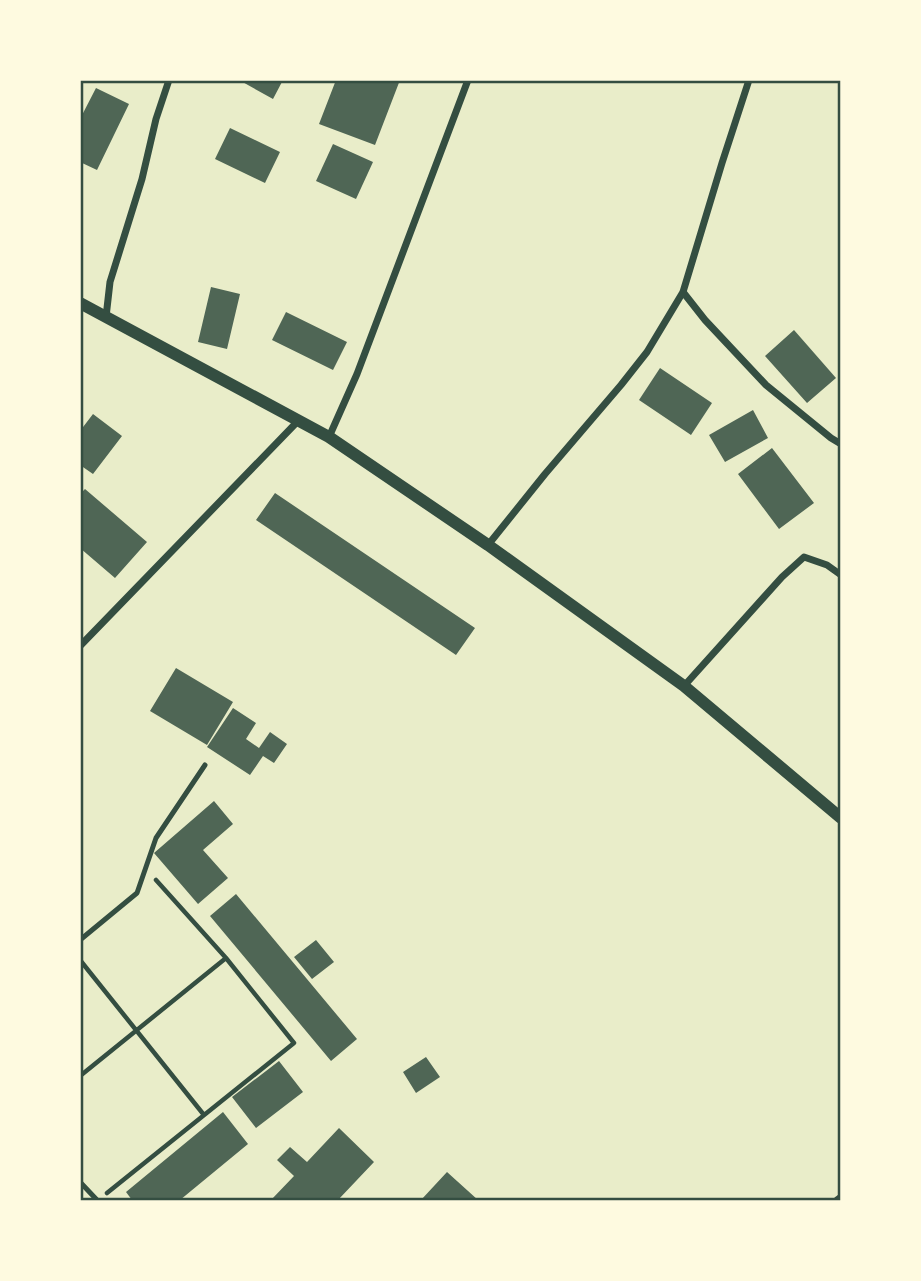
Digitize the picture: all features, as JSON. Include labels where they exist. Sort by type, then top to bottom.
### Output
[{"type":"street","points":[[106,317],[110,282],[169,80]]},
{"type":"street","points":[[329,437],[356,374],[468,80]]},
{"type":"street","points":[[488,545],[621,386],[647,352],[683,292],[749,80]]},
{"type":"street","points":[[683,292],[705,320],[766,385],[841,444]]},
{"type":"street","points":[[80,303],[329,437],[488,545],[684,686],[841,818]]},
{"type":"street","points":[[80,646],[298,421]]},
{"type":"street","points":[[684,686],[782,577],[804,557],[827,565],[841,575]]},
{"type":"lane","points":[[80,940],[137,893],[156,838],[205,765]]},
{"type":"lane","points":[[80,1182],[98,1200]]},
{"type":"path","points":[[98,1200],[294,1043],[226,958],[146,868]]},
{"type":"path","points":[[80,1076],[226,958]]},
{"type":"path","points":[[80,960],[205,1115]]},
{"type":"building","points":[[239,80],[283,80],[273,99]]},
{"type":"building","points":[[336,80],[400,80],[375,145],[319,124]]},
{"type":"building","points":[[96,88],[129,104],[97,170],[80,162],[80,119]]},
{"type":"building","points":[[230,128],[280,152],[265,183],[215,159]]},
{"type":"building","points":[[333,144],[373,162],[356,199],[316,181]]},
{"type":"building","points":[[211,287],[240,294],[227,349],[198,342]]},
{"type":"building","points":[[286,312],[347,342],[333,370],[272,340]]},
{"type":"building","points":[[794,330],[836,378],[807,403],[765,356]]},
{"type":"building","points":[[660,368],[712,403],[691,435],[639,400]]},
{"type":"building","points":[[753,410],[768,438],[725,462],[709,435]]},
{"type":"building","points":[[93,414],[122,436],[93,474],[80,465],[80,431]]},
{"type":"building","points":[[772,448],[814,503],[779,529],[738,474]]},
{"type":"building","points":[[85,489],[147,542],[115,578],[80,548],[80,494]]},
{"type":"building","points":[[275,493],[475,628],[456,655],[256,520]]},
{"type":"building","points":[[176,668],[233,702],[207,745],[150,711]]},
{"type":"building","points":[[233,708],[256,723],[246,739],[259,748],[270,732],[287,744],[274,763],[263,756],[250,775],[207,747]]},
{"type":"building","points":[[214,801],[233,824],[203,850],[228,878],[198,904],[154,853]]},
{"type":"building","points":[[236,894],[357,1039],[331,1061],[210,916]]},
{"type":"building","points":[[316,940],[334,962],[312,979],[294,957]]},
{"type":"building","points":[[426,1057],[440,1077],[416,1093],[403,1072]]},
{"type":"building","points":[[279,1061],[303,1092],[256,1128],[232,1097]]},
{"type":"building","points":[[223,1112],[248,1144],[180,1200],[132,1200],[126,1192]]},
{"type":"building","points":[[339,1128],[374,1162],[338,1200],[271,1200],[294,1176],[277,1160],[290,1147],[307,1162]]},
{"type":"building","points":[[447,1172],[478,1200],[421,1200]]}]
